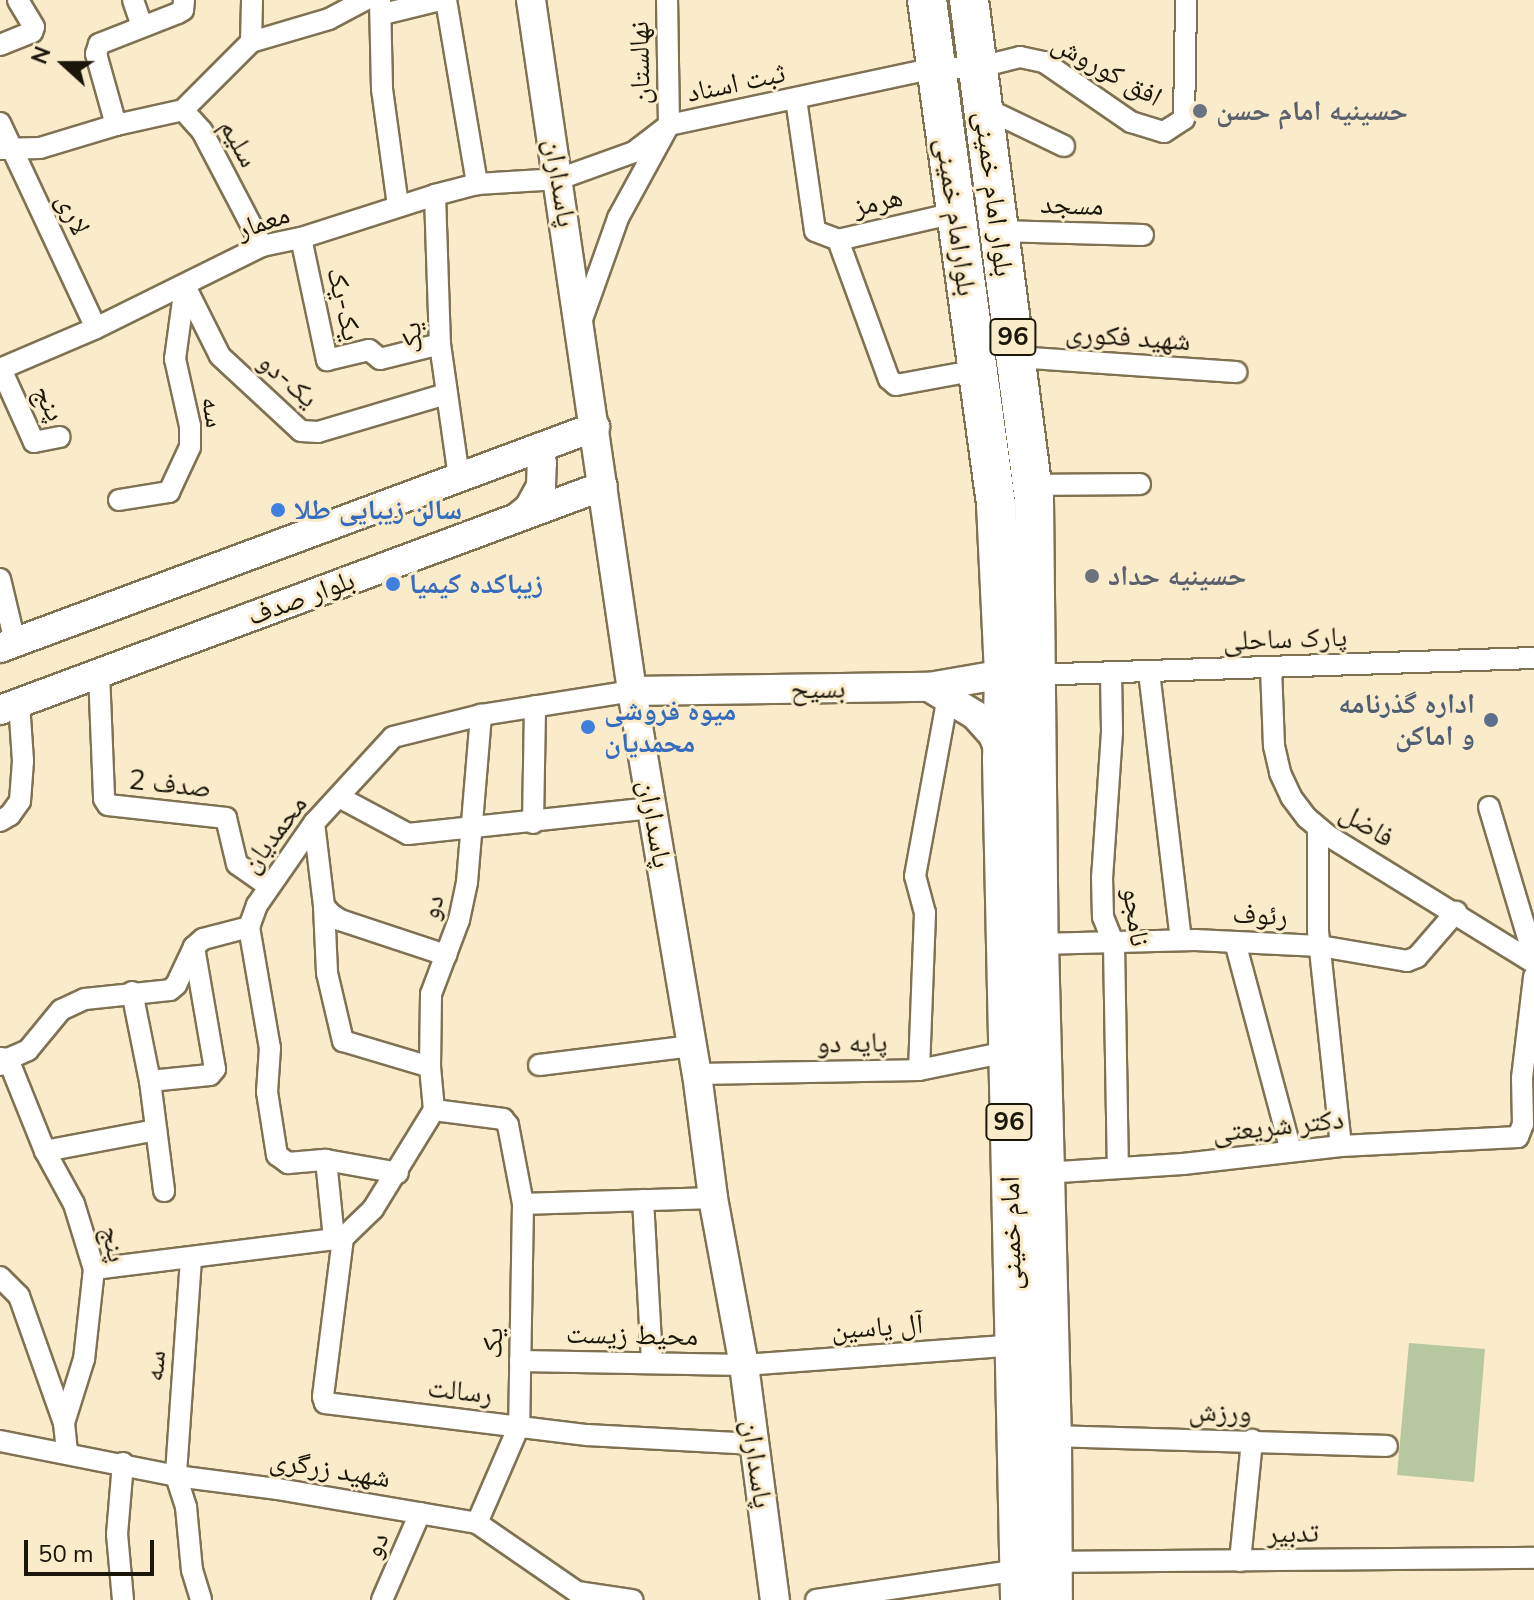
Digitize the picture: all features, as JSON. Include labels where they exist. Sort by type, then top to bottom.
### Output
[{"type":"highway","name":"بلوارامام خمینی","points":[[927,0],[1021,675]]},
{"type":"highway","name":"بلوار امام خمینی","points":[[969,0],[1032,485],[1021,675]]},
{"type":"highway","name":"امام خمینی","points":[[1021,675],[1002,759],[1014,1345],[1030,1577],[1053,1600]]},
{"type":"highway","name":"امام خمینی","points":[[1021,675],[1039,944],[1052,1436],[1030,1577]]},
{"type":"street","points":[[0,45],[32,32],[34,27],[18,0]]},
{"type":"street","points":[[133,0],[142,26]]},
{"type":"street","points":[[116,125],[97,49],[99,44],[178,13],[183,10],[184,0]]},
{"type":"street","points":[[251,42],[252,0]]},
{"type":"street","points":[[183,110],[251,42],[329,19],[364,0]]},
{"type":"street","points":[[398,206],[382,89],[381,7],[444,0],[477,184]]},
{"type":"street","name":"پاسداران","points":[[531,0],[632,691],[694,1060],[713,1198],[744,1365],[775,1600]]},
{"type":"street","name":"نهالستان","points":[[667,0],[669,125]]},
{"type":"street","name":"افق کوروش","points":[[976,68],[1020,57],[1044,62],[1131,122],[1164,132],[1184,119],[1186,0]]},
{"type":"street","name":"ثبت اسناد","points":[[580,325],[618,218],[669,125],[935,68],[976,68]]},
{"type":"street","name":"هرمز","points":[[796,99],[815,231],[838,240],[955,213]]},
{"type":"street","points":[[983,107],[1064,146]]},
{"type":"street","name":"سلیم","points":[[5,147],[40,148],[116,125],[183,110],[202,131],[262,246]]},
{"type":"street","name":"لاری","points":[[0,123],[5,147],[96,328]]},
{"type":"street","name":"معمار","points":[[0,369],[96,328],[262,246],[301,238],[477,184],[559,179],[634,152],[669,125]]},
{"type":"street","name":"یک","points":[[435,195],[440,344],[459,477]]},
{"type":"street","name":"مسجد","points":[[998,231],[1143,235]]},
{"type":"street","name":"یک-یک","points":[[301,238],[327,360],[369,350],[380,359],[440,344]]},
{"type":"street","points":[[838,240],[889,379],[896,385],[978,370]]},
{"type":"street","name":"یک-دو","points":[[185,286],[220,356],[301,431],[318,432],[446,394]]},
{"type":"street","name":"سه","points":[[119,500],[169,492],[190,447],[190,426],[175,359],[185,286]]},
{"type":"street","name":"شهید فکوری","points":[[1015,357],[1236,372]]},
{"type":"street","name":"پنج","points":[[0,369],[34,442],[60,437]]},
{"type":"street","name":"بلوار صدف","points":[[8,645],[595,427]]},
{"type":"street","points":[[518,518],[529,508],[541,486],[542,463],[536,449]]},
{"type":"street","points":[[1032,485],[1140,484]]},
{"type":"street","name":"بلوار صدف","points":[[10,706],[603,486]]},
{"type":"street","points":[[0,579],[8,645]]},
{"type":"street","name":"پارک ساحلی","points":[[1021,675],[1534,658]]},
{"type":"street","name":"فاضل","points":[[1271,668],[1274,746],[1280,773],[1291,797],[1318,828],[1534,960]]},
{"type":"street","name":"صدف 2","points":[[99,672],[104,799],[108,805],[226,818],[237,864],[268,886]]},
{"type":"street","points":[[1149,672],[1181,940]]},
{"type":"street","name":"نامجو","points":[[1111,673],[1112,732],[1102,877],[1103,917],[1114,944],[1118,1168]]},
{"type":"street","name":"بسیح","points":[[632,691],[938,692],[1021,675]]},
{"type":"street","name":"محمدیان","points":[[249,927],[268,886],[314,823],[393,737],[481,715],[632,691]]},
{"type":"street","points":[[919,1070],[925,913],[915,876],[938,692],[975,715],[993,735],[1002,759]]},
{"type":"street","points":[[0,821],[10,815],[20,801],[23,761],[10,706]]},
{"type":"street","points":[[533,823],[535,706]]},
{"type":"street","name":"دو","points":[[434,1110],[430,1067],[431,994],[467,882],[481,715]]},
{"type":"street","points":[[339,797],[408,834],[652,808]]},
{"type":"street","points":[[1489,807],[1534,960]]},
{"type":"street","points":[[314,823],[324,906],[327,973],[343,1041],[430,1067]]},
{"type":"street","points":[[1318,828],[1320,946],[1341,1146]]},
{"type":"street","points":[[324,906],[340,920],[446,955]]},
{"type":"street","name":"رئوف","points":[[1039,944],[1181,940],[1235,942],[1320,946],[1413,960],[1456,912]]},
{"type":"street","points":[[3,1061],[28,1050],[61,1010],[85,999],[170,990],[176,985],[194,947],[203,939],[249,927],[270,1048],[267,1092],[277,1155],[288,1163],[326,1160],[398,1173]]},
{"type":"street","points":[[1235,942],[1291,1151]]},
{"type":"street","points":[[150,1081],[210,1075],[215,1069],[194,947]]},
{"type":"street","name":"دکتر شریعتی","points":[[1044,1173],[1183,1164],[1341,1146],[1518,1137],[1523,1124],[1522,1078],[1534,977]]},
{"type":"street","points":[[132,992],[150,1081],[164,1191]]},
{"type":"street","name":"پایه دو","points":[[694,1060],[919,1070],[1007,1052]]},
{"type":"street","points":[[539,1065],[694,1060]]},
{"type":"street","name":"پنج","points":[[3,1061],[45,1151],[74,1204],[94,1269],[84,1359],[64,1423],[67,1452]]},
{"type":"street","points":[[94,1269],[338,1239],[373,1209],[434,1110],[503,1119],[508,1125],[523,1204],[713,1198]]},
{"type":"street","points":[[45,1151],[156,1130]]},
{"type":"street","points":[[326,1160],[338,1239]]},
{"type":"street","points":[[643,1200],[652,1363]]},
{"type":"street","name":"یک","points":[[477,1523],[519,1426],[523,1204]]},
{"type":"street","name":"رسالت","points":[[338,1239],[323,1397],[325,1403],[587,1435],[755,1444]]},
{"type":"street","name":"سه","points":[[191,1259],[176,1476],[186,1507],[192,1570],[201,1600]]},
{"type":"street","points":[[0,1277],[19,1296],[64,1423]]},
{"type":"street","name":"آل یاسین","points":[[744,1365],[1014,1345]]},
{"type":"street","name":"محیط زیست","points":[[520,1361],[744,1365]]},
{"type":"street","name":"ورزش","points":[[1052,1436],[1387,1446]]},
{"type":"street","points":[[1240,1561],[1252,1440]]},
{"type":"street","name":"شهید زرگری","points":[[0,1441],[123,1463],[176,1476],[477,1523],[577,1592],[629,1600]]},
{"type":"street","points":[[123,1463],[117,1534],[123,1600]]},
{"type":"street","name":"دو","points":[[382,1600],[420,1513]]},
{"type":"street","name":"تدبیر","points":[[1030,1577],[1240,1561],[1534,1558]]},
{"type":"street","points":[[816,1600],[1030,1577]]},
{"type":"green space","points":[[1409,1343],[1485,1349],[1474,1482],[1397,1475]]},
{"type":"place","name":"حسینیه امام حسن","points":[[1200,111]]},
{"type":"place","name":"سالن زیبایی طلا","points":[[278,510]]},
{"type":"place","name":"حسینیه حداد","points":[[1092,576]]},
{"type":"place","name":"زیباکده کیمیا","points":[[393,584]]},
{"type":"place","name":"اداره گذرنامه و اماکن","points":[[1491,720]]},
{"type":"place","name":"میوه فروشی محمدیان","points":[[588,727]]}]
